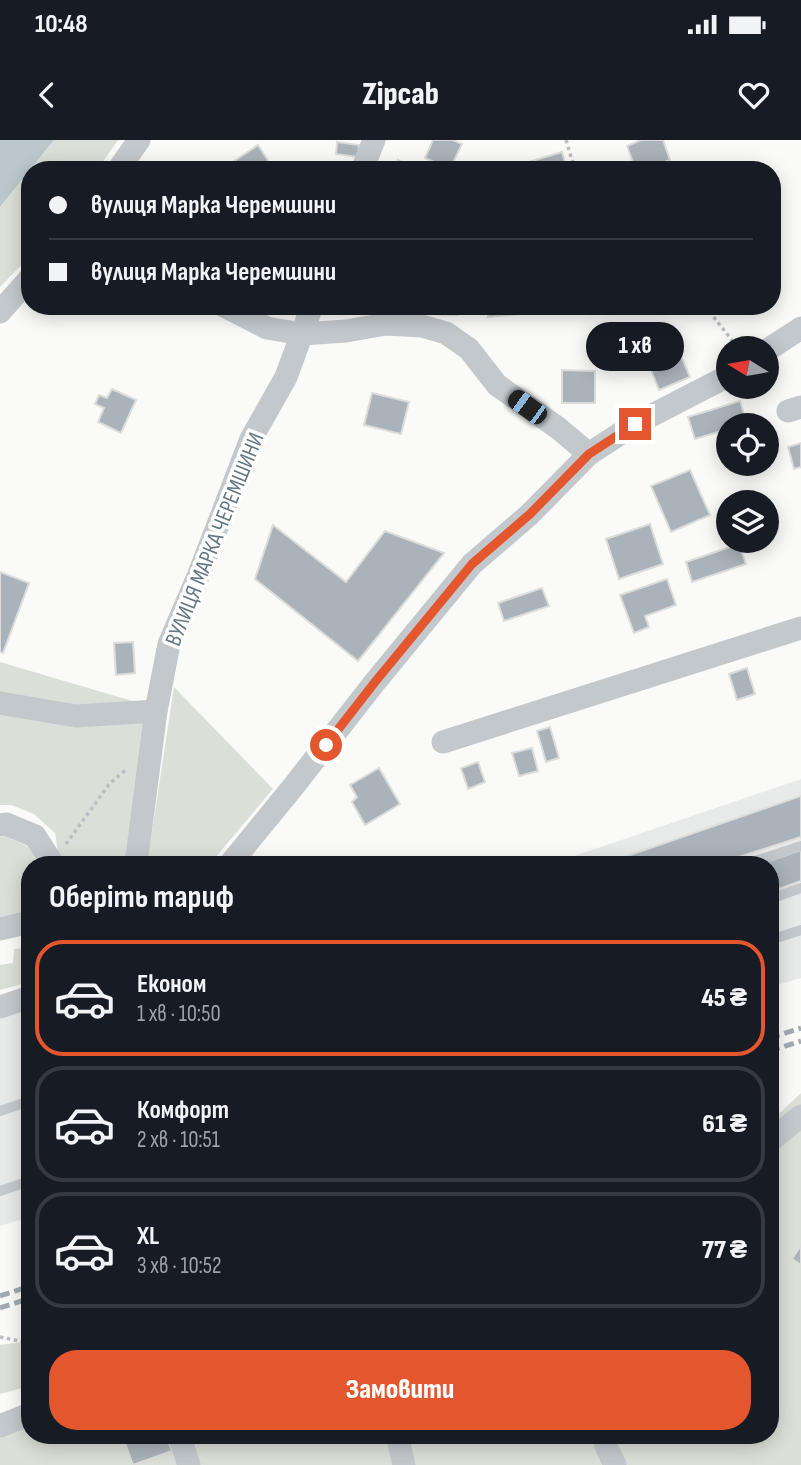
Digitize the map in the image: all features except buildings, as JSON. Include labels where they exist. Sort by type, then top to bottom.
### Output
[{"type":"street","points":[[124,161],[139,140]]},
{"type":"street","points":[[366,161],[374,140]]},
{"type":"street","points":[[0,312],[21,288]]},
{"type":"street","points":[[242,315],[267,328],[302,334],[346,331],[386,324],[422,326],[446,333],[469,349],[497,385],[558,428],[589,454]]},
{"type":"street","name":"ВУЛИЦЯ МАРКА ЧЕРЕМШИНИ","points":[[137,856],[156,712],[169,644],[251,439],[286,377],[309,315]]},
{"type":"street","points":[[779,342],[801,328]]},
{"type":"street","points":[[237,856],[472,564],[530,514],[589,454],[635,424],[716,382]]},
{"type":"street","points":[[443,742],[801,628]]},
{"type":"street","points":[[0,703],[76,716],[156,712]]},
{"type":"street","points":[[0,825],[5,824],[35,836],[48,856]]},
{"type":"street","points":[[0,929],[21,924]]},
{"type":"street","points":[[0,1007],[21,1000]]},
{"type":"street","points":[[779,1134],[801,1116]]},
{"type":"street","points":[[0,1426],[21,1418]]},
{"type":"street","points":[[182,1444],[189,1465]]},
{"type":"street","points":[[399,1444],[404,1465]]},
{"type":"street","points":[[606,1444],[615,1465]]},
{"type":"lane","points":[[770,856],[801,846]]},
{"type":"lane","points":[[779,896],[801,888]]},
{"type":"lane","points":[[779,937],[801,930]]},
{"type":"lane","points":[[0,1111],[21,1104]]},
{"type":"lane","points":[[0,1191],[21,1184]]},
{"type":"path","points":[[566,140],[572,161]]},
{"type":"path","points":[[712,315],[729,336]]},
{"type":"path","points":[[59,856],[110,783],[152,748]]},
{"type":"path","points":[[0,1337],[21,1341]]},
{"type":"shaded area","points":[[0,140],[54,140],[37,161],[21,161],[21,181],[0,207]]},
{"type":"shaded area","points":[[54,140],[118,140],[103,161],[37,161]]},
{"type":"shaded area","points":[[21,181],[21,265],[0,287],[0,207]]},
{"type":"shaded area","points":[[0,662],[149,706],[127,856],[59,856],[55,833],[34,814],[11,805],[0,805]]},
{"type":"shaded area","points":[[174,687],[273,789],[217,856],[148,856]]},
{"type":"shaded area","points":[[801,779],[801,978],[779,984],[779,856],[575,856]]},
{"type":"shaded area","points":[[5,836],[29,847],[34,856],[21,856],[21,914],[18,917],[0,919],[0,837]]},
{"type":"shaded area","points":[[14,949],[21,949],[21,984],[0,990],[0,965],[13,963]]},
{"type":"shaded area","points":[[21,1009],[21,1220],[0,1226],[0,1017]]},
{"type":"shaded area","points":[[801,1093],[801,1465],[0,1465],[0,1427],[21,1419],[21,1444],[779,1444],[779,1114]]},
{"type":"shaded area","points":[[21,1342],[21,1388],[0,1394],[0,1345]]},
{"type":"railway","points":[[779,1035],[801,1028]]},
{"type":"railway","points":[[779,1048],[801,1041]]},
{"type":"railway","points":[[0,1296],[21,1289]]},
{"type":"railway","points":[[0,1308],[21,1301]]},
{"type":"route","points":[[326,745],[472,564],[530,514],[589,454],[635,424]]}]
